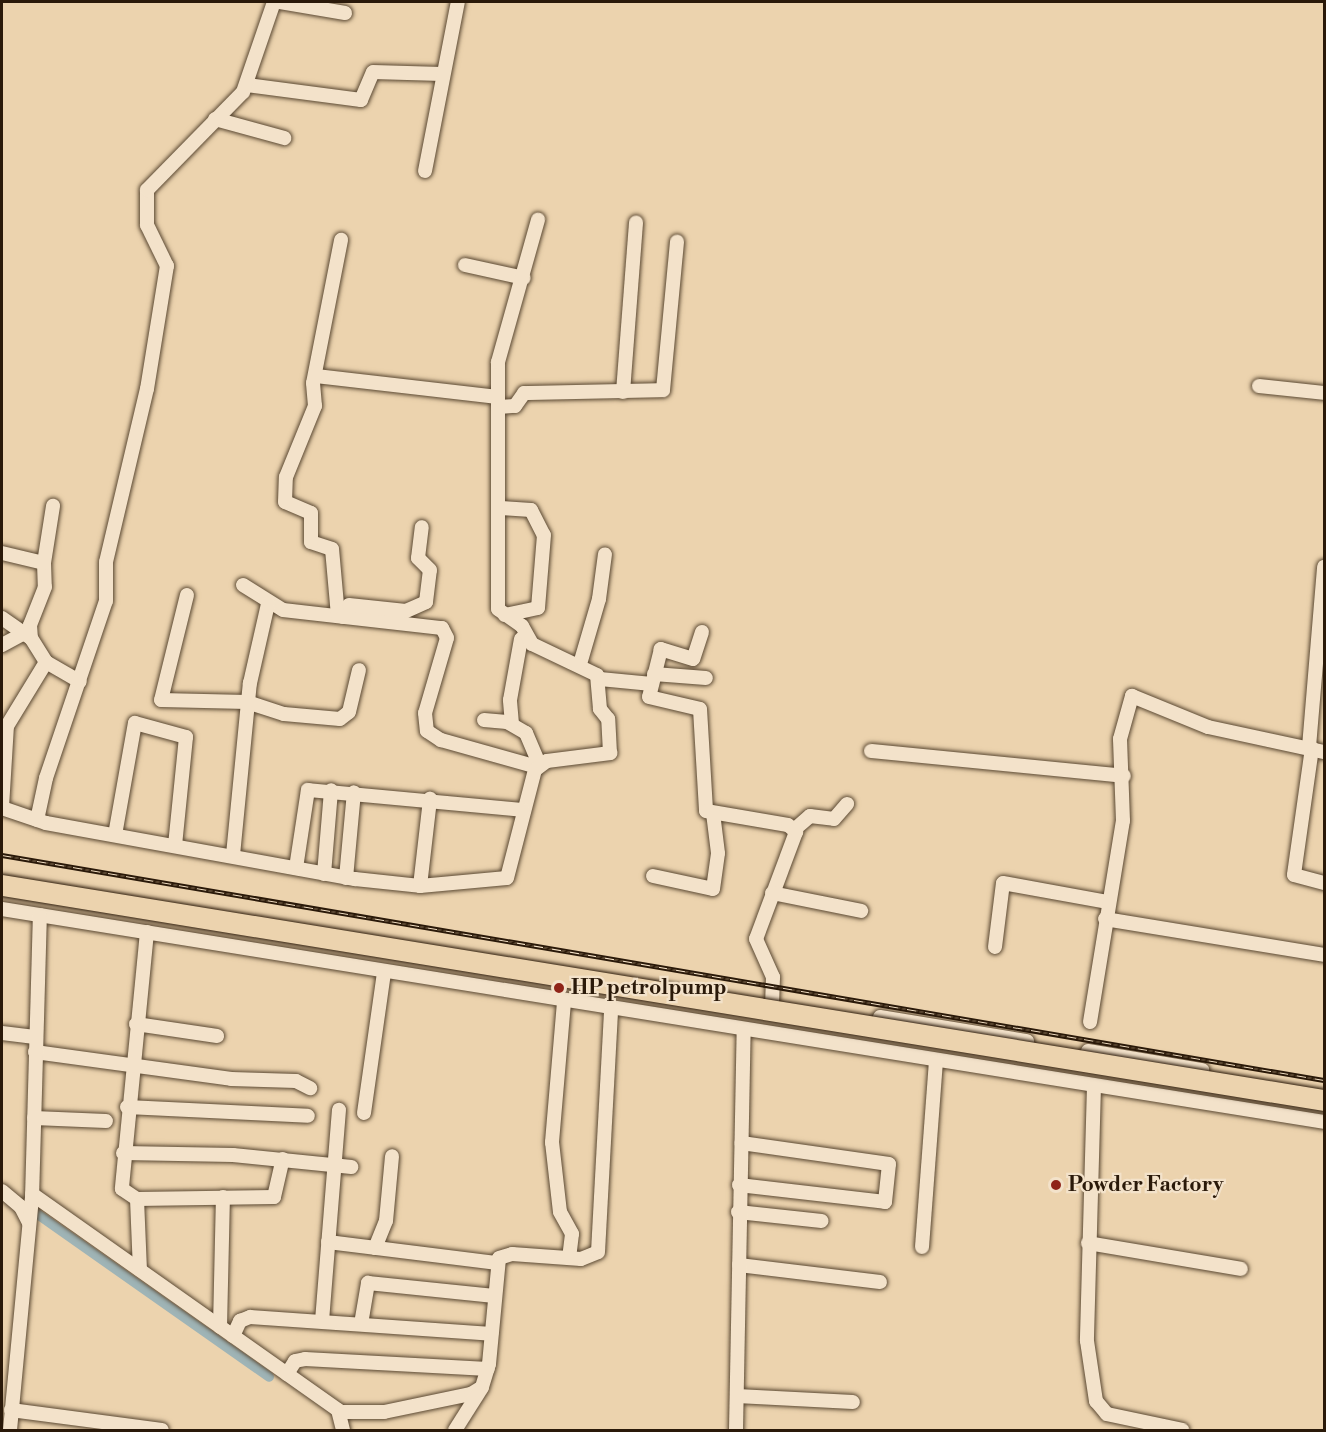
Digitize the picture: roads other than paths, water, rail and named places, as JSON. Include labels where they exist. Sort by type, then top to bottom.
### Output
[{"type":"highway","points":[[2,885],[1324,1100]]},
{"type":"highway","points":[[2,898],[1324,1113]]},
{"type":"street","points":[[37,820],[46,778],[106,601],[106,562],[147,389],[167,274],[164,250],[147,225],[147,190],[247,85],[274,2]]},
{"type":"street","points":[[280,2],[345,13]]},
{"type":"street","points":[[425,171],[442,74],[458,2]]},
{"type":"street","points":[[247,85],[361,100],[372,72],[442,74]]},
{"type":"street","points":[[215,119],[284,138]]},
{"type":"street","points":[[538,220],[524,278],[500,352],[501,508],[498,604],[504,615],[522,626],[532,644],[580,664],[600,679],[706,678]]},
{"type":"street","points":[[623,392],[636,222]]},
{"type":"street","points":[[340,616],[333,549],[311,542],[311,513],[285,502],[286,477],[315,405],[316,376],[341,240]]},
{"type":"street","points":[[316,376],[515,406],[524,393],[663,390],[677,242]]},
{"type":"street","points":[[465,265],[524,278]]},
{"type":"street","points":[[1259,386],[1324,393]]},
{"type":"street","points":[[2,645],[26,636],[45,587],[44,563],[53,506]]},
{"type":"street","points":[[501,508],[531,510],[544,535],[538,608],[504,615]]},
{"type":"street","points":[[340,616],[349,605],[406,611],[426,602],[430,570],[418,558],[422,527]]},
{"type":"street","points":[[2,553],[44,563]]},
{"type":"street","points":[[580,664],[600,599],[605,554]]},
{"type":"street","points":[[1324,567],[1315,749],[1294,875],[1324,883]]},
{"type":"street","points":[[243,585],[268,604],[340,616],[442,628],[447,638],[425,713],[427,730],[441,740],[538,766],[610,754],[600,679]]},
{"type":"street","points":[[188,595],[161,700],[248,702],[284,714],[340,719],[349,712],[359,670]]},
{"type":"street","points":[[233,855],[248,702],[268,604]]},
{"type":"street","points":[[2,618],[26,636],[46,662],[80,682]]},
{"type":"street","points":[[702,632],[693,659],[661,649],[653,679],[651,699],[700,709],[705,809],[713,813],[795,830]]},
{"type":"street","points":[[512,724],[521,639]]},
{"type":"street","points":[[46,662],[7,726],[2,808],[37,820],[346,878],[420,886],[507,878],[523,810],[538,766],[531,737],[512,724],[484,720]]},
{"type":"street","points":[[1090,1022],[1105,918],[1123,821],[1124,776],[1121,731],[1135,695],[1208,727],[1315,749]]},
{"type":"street","points":[[115,835],[135,723],[186,737],[174,845]]},
{"type":"street","points":[[871,751],[1124,776]]},
{"type":"street","points":[[296,868],[306,792],[331,790],[523,810]]},
{"type":"street","points":[[324,874],[331,790]]},
{"type":"street","points":[[346,878],[354,792]]},
{"type":"street","points":[[420,886],[430,799]]},
{"type":"street","points":[[772,1002],[772,977],[756,945],[795,830],[810,816],[834,819],[847,804]]},
{"type":"street","points":[[653,876],[713,889],[718,853],[713,813]]},
{"type":"street","points":[[2,876],[1324,1091]]},
{"type":"street","points":[[995,947],[1003,883],[1108,902]]},
{"type":"street","points":[[92,923],[96,892]]},
{"type":"street","points":[[772,893],[861,911]]},
{"type":"street","points":[[2,909],[610,1010],[1324,1122]]},
{"type":"street","points":[[40,915],[32,1196],[8,1419],[162,1431]]},
{"type":"street","points":[[1105,918],[1324,955]]},
{"type":"street","points":[[147,933],[127,1107],[122,1189],[137,1198],[274,1197],[283,1159]]},
{"type":"street","points":[[555,966],[557,1001],[552,1143],[560,1212],[572,1234],[569,1258]]},
{"type":"street","points":[[364,1113],[384,972]]},
{"type":"street","points":[[328,1242],[496,1263],[512,1254],[569,1258],[594,1256],[599,1244],[610,1010]]},
{"type":"street","points":[[136,1024],[217,1036]]},
{"type":"street","points":[[736,1431],[738,1212],[744,1031]]},
{"type":"street","points":[[2,1034],[35,1037]]},
{"type":"street","points":[[1035,1078],[1043,1044]]},
{"type":"street","points":[[35,1052],[132,1063],[231,1079],[296,1081],[310,1088]]},
{"type":"street","points":[[922,1247],[936,1062]]},
{"type":"street","points":[[1094,1086],[1087,1341],[1098,1408],[1182,1431]]},
{"type":"street","points":[[127,1107],[308,1116]]},
{"type":"street","points":[[322,1321],[339,1110]]},
{"type":"street","points":[[34,1118],[106,1121]]},
{"type":"street","points":[[739,1185],[885,1202],[889,1164],[741,1143]]},
{"type":"street","points":[[123,1153],[334,1162],[351,1167]]},
{"type":"street","points":[[375,1248],[386,1221],[392,1156]]},
{"type":"street","points":[[2,1191],[21,1207],[30,1220]]},
{"type":"street","points":[[32,1196],[287,1374],[341,1421],[454,1400],[482,1387]]},
{"type":"street","points":[[220,1327],[223,1197]]},
{"type":"street","points":[[137,1198],[140,1270]]},
{"type":"street","points":[[738,1212],[822,1221]]},
{"type":"street","points":[[1088,1243],[1241,1269]]},
{"type":"street","points":[[455,1431],[482,1387],[488,1369],[496,1263]]},
{"type":"street","points":[[739,1265],[880,1282]]},
{"type":"street","points":[[361,1324],[368,1283],[494,1296]]},
{"type":"street","points":[[233,1336],[240,1321],[250,1317],[491,1334]]},
{"type":"street","points":[[287,1374],[295,1361],[304,1359],[488,1369]]},
{"type":"street","points":[[737,1396],[853,1402]]},
{"type":"waterway","points":[[26,1206],[269,1377]]},
{"type":"railway","points":[[2,855],[1324,1080]]},
{"type":"place","name":"HP petrolpump","points":[[559,988]]},
{"type":"place","name":"Powder Factory","points":[[1056,1185]]}]
